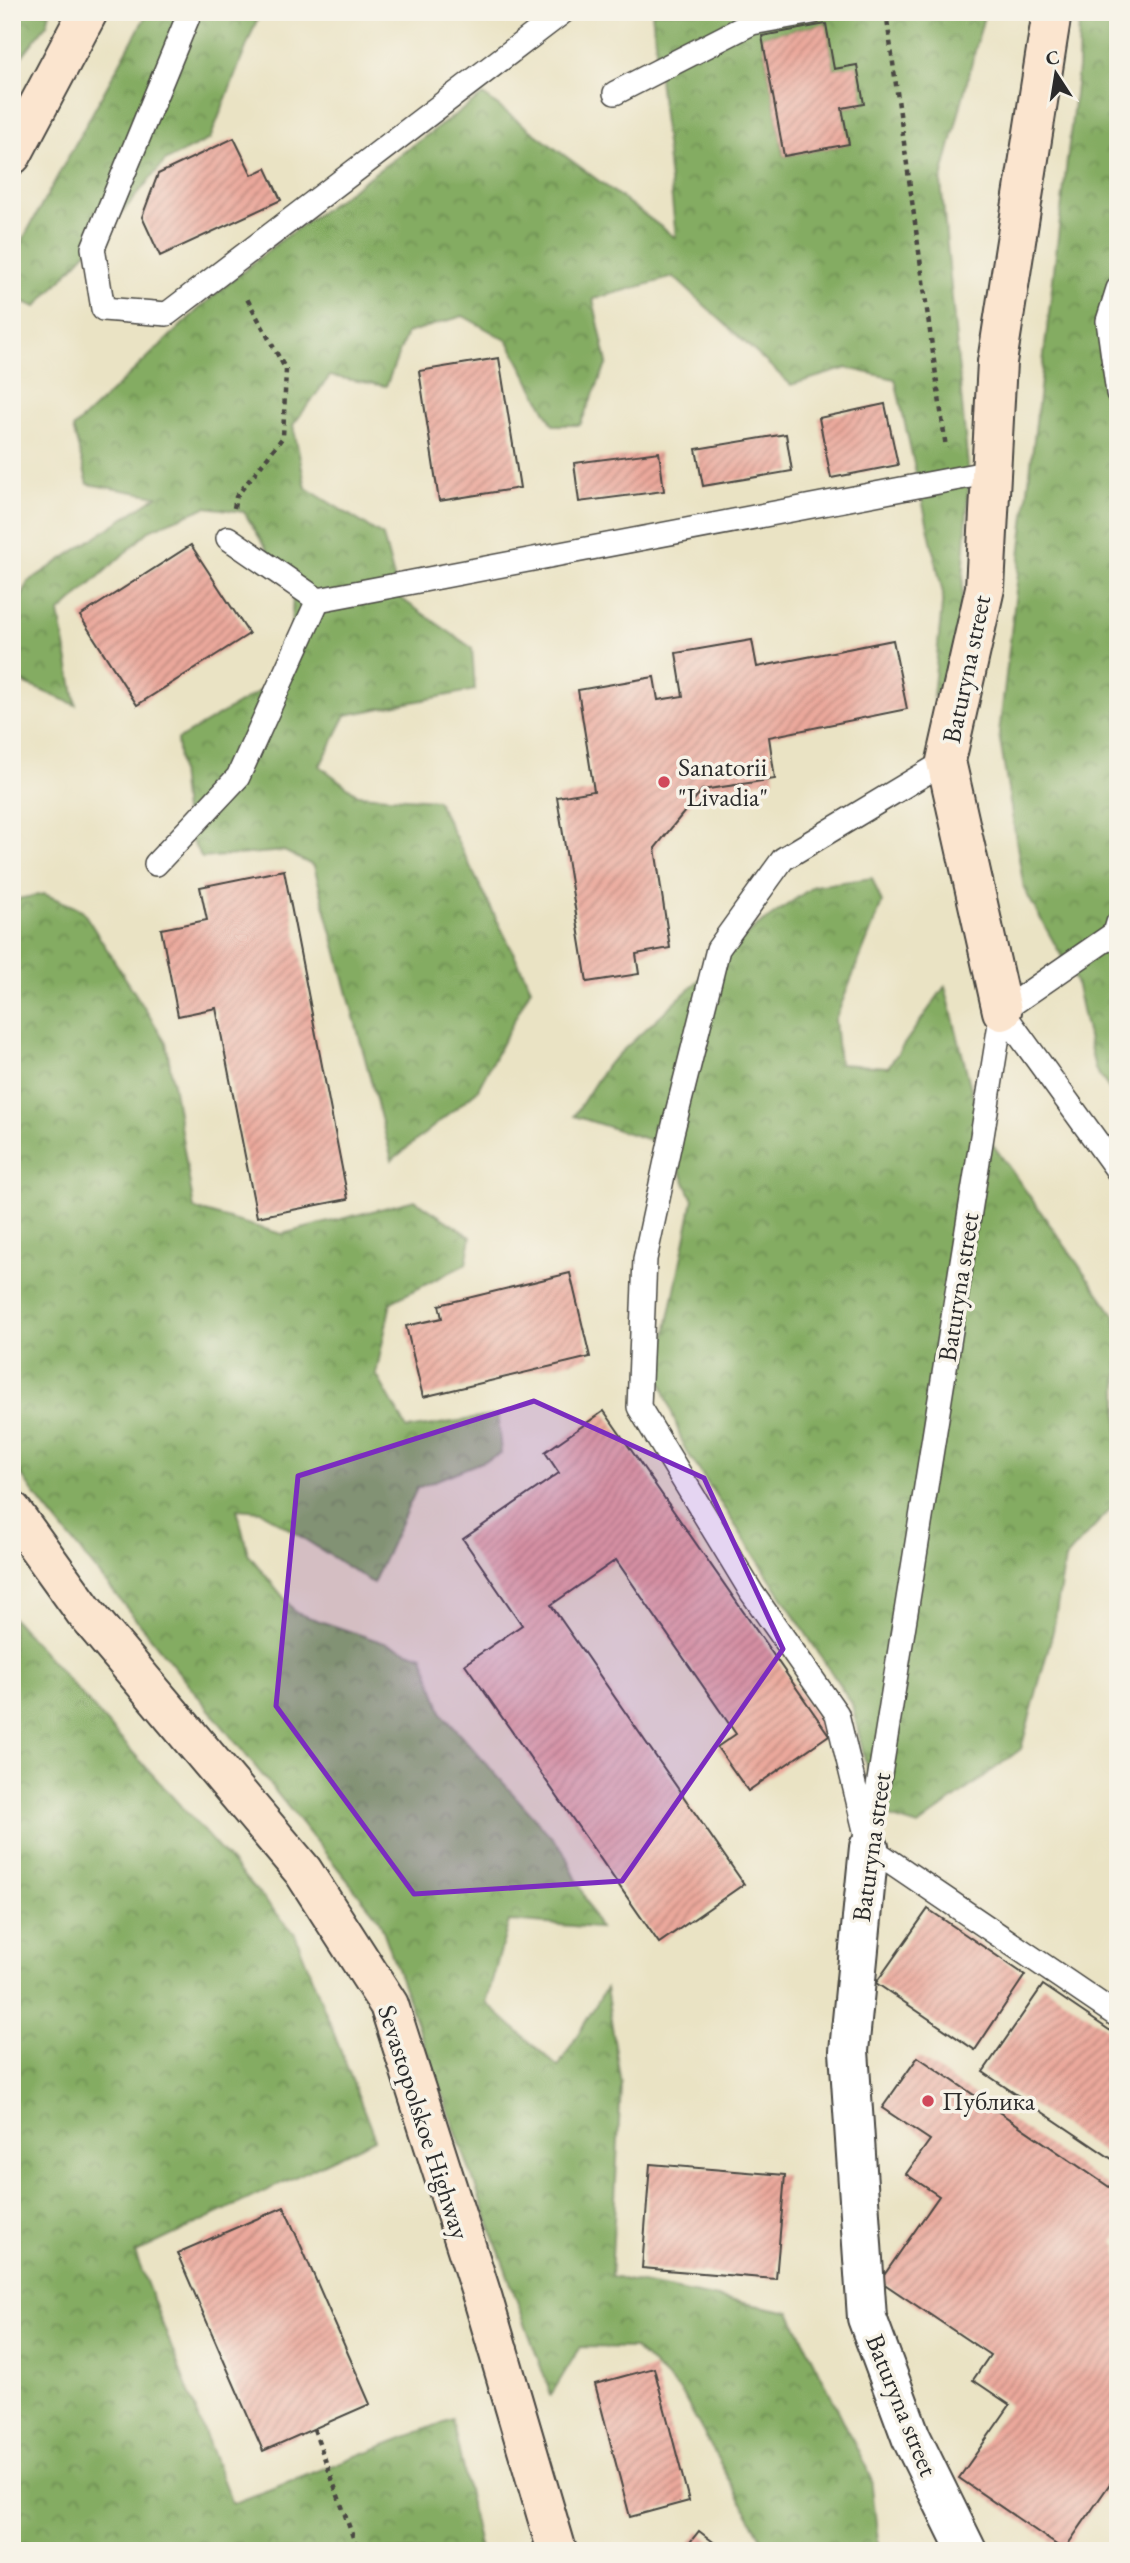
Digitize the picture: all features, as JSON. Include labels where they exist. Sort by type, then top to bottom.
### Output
[{"type":"main road","points":[[12,155],[88,12]]},
{"type":"main road","name":"Baturyna street","points":[[1002,1011],[946,761],[985,587],[997,362],[1049,14]]},
{"type":"main road","name":"Sevastopolskoe Highway","points":[[12,1511],[84,1611],[303,1871],[388,2005],[483,2299],[557,2551]]},
{"type":"street","name":"Baturyna street","points":[[869,1847],[849,2050],[867,2318],[912,2437],[967,2551]]},
{"type":"lane","points":[[190,12],[93,248],[103,309],[167,314],[563,12]]},
{"type":"lane","points":[[615,93],[752,23],[813,12]]},
{"type":"lane","points":[[1118,289],[1108,321],[1118,393]]},
{"type":"lane","points":[[228,538],[318,600],[991,472]]},
{"type":"lane","points":[[156,864],[238,777],[318,600]]},
{"type":"lane","points":[[946,761],[783,859],[718,949],[672,1133],[645,1259],[639,1407],[751,1593],[837,1714],[869,1847],[1118,2016]]},
{"type":"lane","points":[[1118,923],[1115,933],[1002,1011],[1118,1171]]},
{"type":"lane","name":"Baturyna street","points":[[869,1847],[1002,1011]]},
{"type":"path","points":[[886,12],[950,480]]},
{"type":"path","points":[[228,538],[236,497],[283,436],[286,370],[230,267]]},
{"type":"path","points":[[314,2429],[358,2551]]},
{"type":"highlighted area","points":[[534,1401],[704,1478],[783,1649],[622,1881],[414,1894],[276,1706],[298,1476]]},
{"type":"green space","points":[[12,12],[50,12],[47,24],[12,69]]},
{"type":"green space","points":[[148,12],[260,12],[210,139],[165,161],[114,222],[36,307],[12,297],[12,259]]},
{"type":"green space","points":[[652,12],[985,12],[941,182],[969,478],[958,665],[933,697],[943,594],[895,379],[847,368],[791,385],[674,277],[593,299],[607,363],[580,425],[553,425],[508,341],[463,316],[407,333],[386,386],[330,376],[293,425],[306,488],[383,536],[399,597],[472,648],[475,690],[346,715],[320,766],[358,795],[437,800],[531,988],[477,1091],[392,1160],[314,866],[284,851],[202,858],[186,832],[177,740],[268,686],[291,633],[293,593],[244,512],[206,507],[151,529],[59,613],[76,705],[14,679],[12,622],[28,582],[157,496],[88,484],[73,428],[203,305],[276,244],[483,95],[676,238]],"holes":[[[826,24],[834,69],[857,66],[864,104],[842,108],[848,144],[784,156],[762,36]]]},
{"type":"green space","points":[[1079,12],[1118,12],[1118,1101],[1095,1069],[1076,982],[1024,889],[999,734],[1078,68]]},
{"type":"green space","points":[[872,878],[882,903],[835,1020],[839,1064],[888,1067],[945,986],[981,1128],[1115,1316],[1118,1334],[1118,1500],[1065,1559],[1053,1631],[1021,1749],[918,1826],[877,1813],[852,1704],[684,1447],[658,1373],[693,1200],[669,1146],[574,1116],[606,1066],[756,927],[814,886]]},
{"type":"green space","points":[[44,894],[82,910],[166,1042],[194,1209],[282,1234],[415,1200],[471,1237],[466,1264],[391,1302],[376,1374],[407,1429],[498,1415],[501,1454],[417,1488],[373,1583],[261,1511],[237,1509],[248,1554],[296,1613],[423,1656],[443,1715],[563,1850],[599,1928],[509,1921],[486,2003],[558,2067],[606,1988],[621,2084],[611,2277],[790,2312],[871,2477],[879,2551],[780,2551],[764,2543],[681,2392],[635,2348],[580,2347],[551,2395],[379,1919],[35,1495],[12,1461],[12,900]]},
{"type":"green space","points":[[12,1617],[295,1934],[375,2139],[135,2253],[232,2504],[452,2419],[480,2551],[12,2551]]},
{"type":"building","points":[[826,24],[834,69],[857,65],[864,104],[842,108],[849,144],[784,156],[762,36]]},
{"type":"building","points":[[234,138],[252,175],[266,168],[281,200],[160,256],[142,217],[158,174]]},
{"type":"building","points":[[499,358],[520,488],[439,501],[419,371]]},
{"type":"building","points":[[885,404],[898,465],[831,478],[819,418]]},
{"type":"building","points":[[786,434],[792,471],[703,486],[696,449]]},
{"type":"building","points":[[659,452],[664,491],[579,502],[574,463]]},
{"type":"building","points":[[191,545],[249,634],[137,705],[80,616]]},
{"type":"building","points":[[752,640],[757,667],[893,640],[907,709],[769,737],[775,779],[702,790],[655,848],[670,948],[636,954],[639,974],[587,982],[557,797],[594,791],[578,690],[654,677],[658,700],[683,696],[676,653]]},
{"type":"building","points":[[284,870],[348,1199],[257,1217],[216,1008],[178,1016],[161,929],[207,920],[200,887]]},
{"type":"building","points":[[570,1273],[590,1357],[423,1397],[406,1326],[442,1318],[439,1305]]},
{"type":"building","points":[[604,1411],[829,1735],[748,1791],[717,1747],[736,1734],[616,1560],[551,1605],[744,1884],[659,1943],[465,1664],[522,1625],[463,1539],[559,1473],[545,1452]]},
{"type":"building","points":[[928,1909],[1025,1975],[975,2050],[876,1983]]},
{"type":"building","points":[[1043,1985],[1118,2036],[1118,2163],[983,2072]]},
{"type":"building","points":[[918,2057],[1118,2193],[1118,2235],[1113,2242],[1118,2246],[1118,2472],[1064,2550],[959,2478],[1010,2405],[973,2380],[990,2355],[880,2281],[939,2196],[906,2174],[930,2140],[882,2108]]},
{"type":"building","points":[[650,2164],[785,2175],[776,2279],[642,2268]]},
{"type":"building","points":[[284,2207],[370,2404],[263,2451],[177,2253]]},
{"type":"building","points":[[654,2368],[689,2501],[630,2517],[595,2384]]},
{"type":"building","points":[[699,2531],[725,2551],[683,2551]]},
{"type":"place","name":"Sanatorii \"Livadia\"","points":[[664,782]]},
{"type":"place","name":"Публика","points":[[928,2101]]}]
